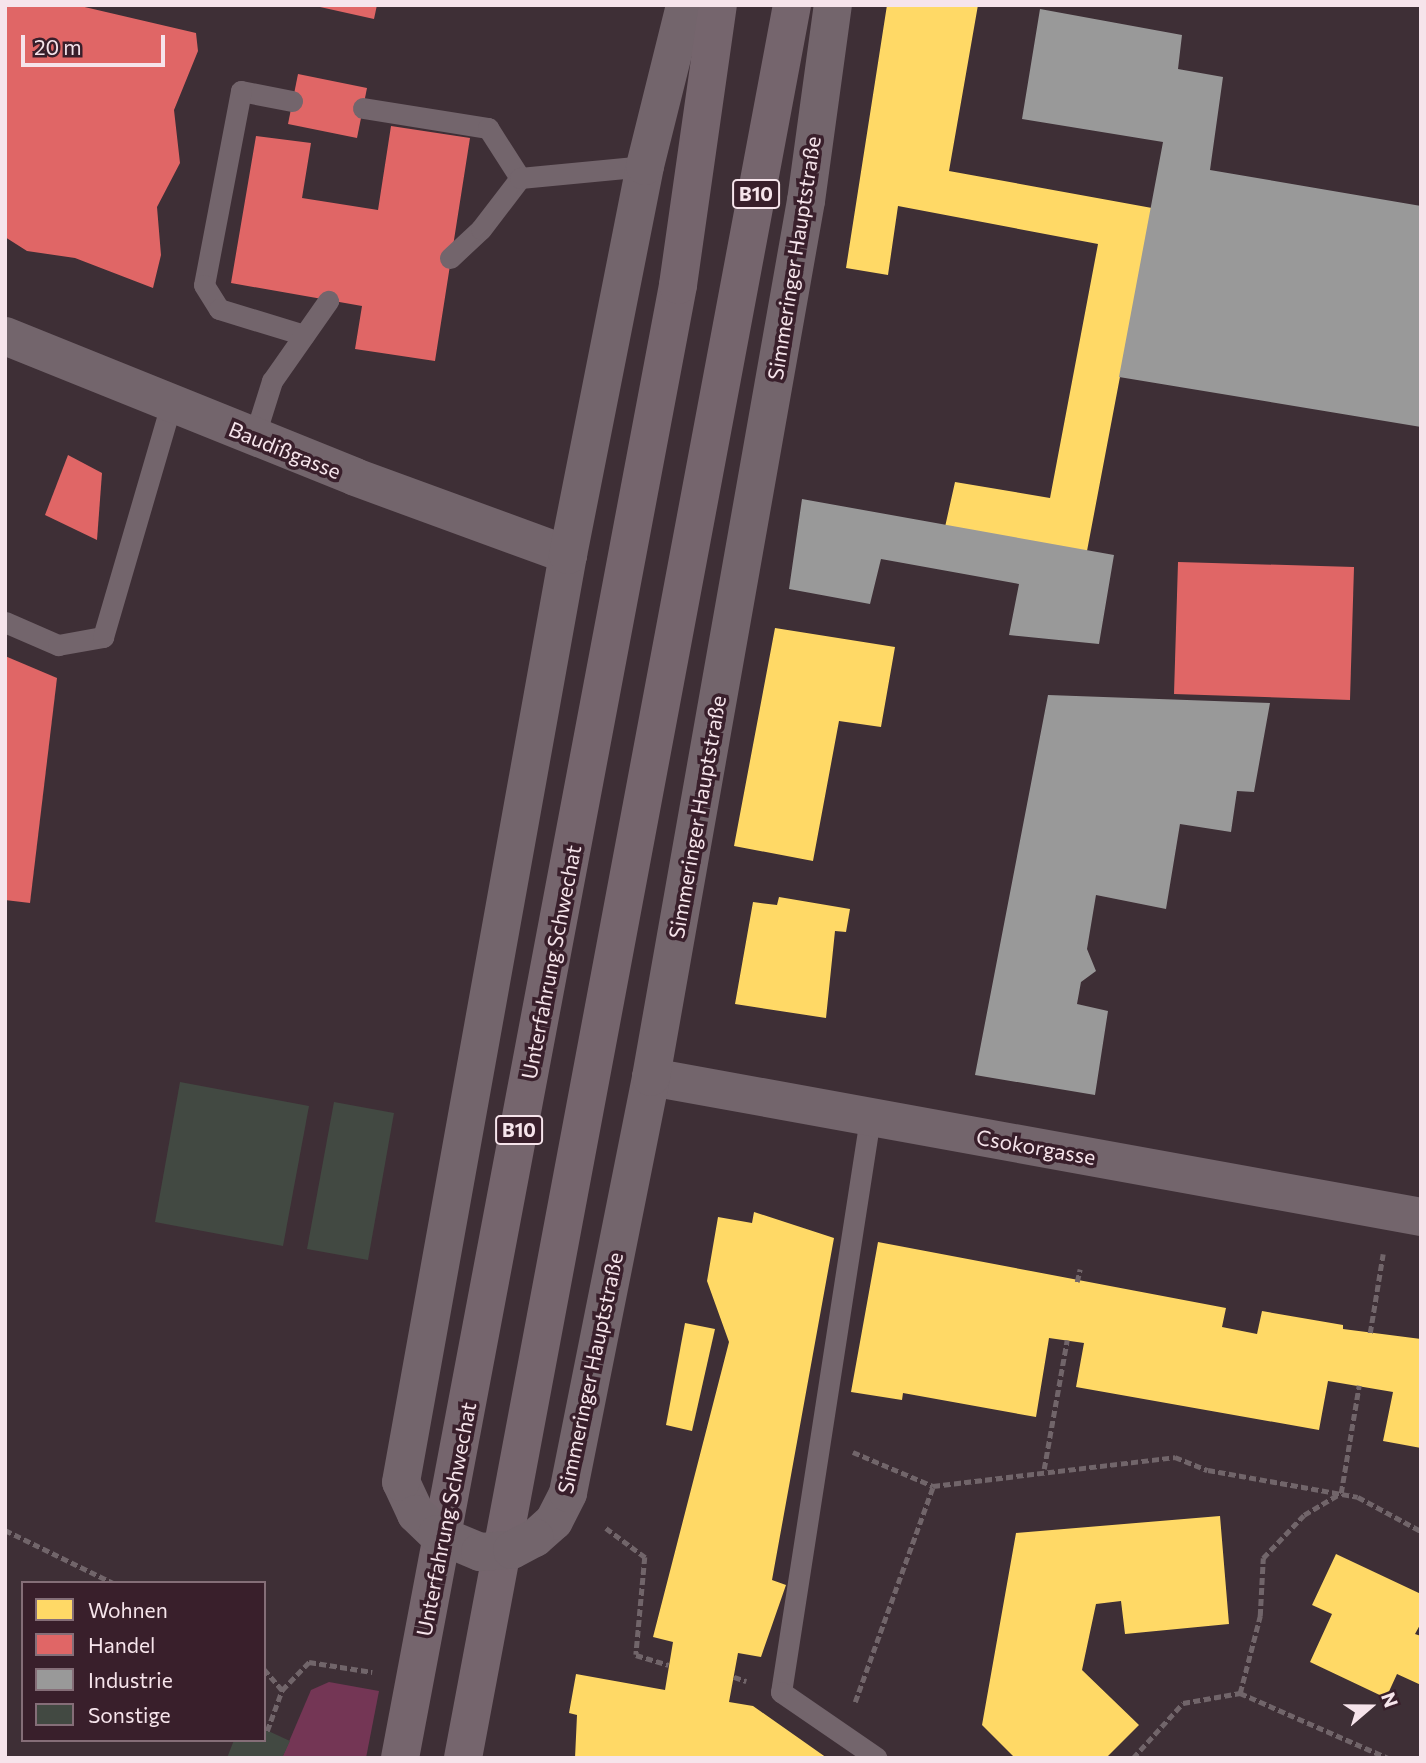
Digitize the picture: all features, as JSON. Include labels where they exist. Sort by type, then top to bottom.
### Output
[{"type":"main road","name":"Unterfahrung Schwechat","points":[[401,1758],[661,372],[718,5]]},
{"type":"main road","name":"B10","points":[[463,1758],[792,5]]},
{"type":"street","name":"Simmeringer Hauptstraße","points":[[685,5],[645,166],[569,555],[401,1482],[416,1514],[437,1534],[480,1552],[512,1550],[535,1538],[554,1521],[568,1493],[651,1077],[806,201],[833,5]]},
{"type":"street","name":"Baudißgasse","points":[[5,336],[254,438],[569,555]]},
{"type":"street","name":"Csokorgasse","points":[[651,1077],[1405,1214]]},
{"type":"lane","points":[[292,101],[241,91],[204,285],[219,309],[304,335]]},
{"type":"lane","points":[[363,108],[488,128],[520,178]]},
{"type":"lane","points":[[450,258],[481,229],[520,178],[645,166]]},
{"type":"lane","points":[[254,438],[272,381],[328,300]]},
{"type":"lane","points":[[5,622],[58,645],[103,637],[171,404]]},
{"type":"lane","points":[[870,1118],[781,1692],[877,1758]]},
{"type":"path","points":[[1370,1333],[1405,1214]]},
{"type":"path","points":[[1077,1282],[1080,1269]]},
{"type":"path","points":[[1044,1469],[1067,1340]]},
{"type":"path","points":[[1240,1693],[1260,1616],[1263,1558],[1304,1515],[1341,1493],[1359,1386]]},
{"type":"path","points":[[820,1438],[933,1486],[1044,1469],[1175,1457],[1208,1471],[1341,1493],[1421,1531]]},
{"type":"path","points":[[844,1735],[933,1486]]},
{"type":"path","points":[[606,1528],[645,1557],[636,1655],[669,1665]]},
{"type":"path","points":[[5,1530],[109,1581]]},
{"type":"path","points":[[267,1731],[282,1690],[309,1662],[374,1672],[377,1658]]},
{"type":"path","points":[[266,1671],[282,1690]]},
{"type":"path","points":[[1133,1758],[1183,1703],[1240,1693],[1388,1758]]},
{"type":"shaded area","points":[[329,1682],[379,1691],[366,1758],[282,1758],[311,1690]]},
{"type":"building: Wohnen","points":[[887,5],[978,5],[949,171],[1152,208],[1087,551],[945,527],[955,482],[1050,498],[1098,244],[898,206],[888,275],[846,268]]},
{"type":"building: Wohnen","points":[[775,628],[895,647],[881,727],[839,721],[813,861],[734,846]]},
{"type":"building: Wohnen","points":[[779,897],[850,909],[846,932],[835,931],[826,1018],[735,1004],[753,902],[777,905]]},
{"type":"building: Wohnen","points":[[754,1212],[834,1238],[772,1580],[786,1585],[761,1657],[738,1653],[729,1702],[753,1706],[827,1758],[575,1758],[577,1715],[569,1713],[576,1674],[665,1690],[673,1642],[653,1637],[729,1342],[707,1281],[718,1217],[752,1223]]},
{"type":"building: Wohnen","points":[[878,1242],[1226,1308],[1222,1327],[1257,1334],[1262,1311],[1343,1325],[1343,1329],[1421,1339],[1421,1448],[1383,1441],[1393,1392],[1328,1381],[1319,1430],[1076,1387],[1084,1343],[1049,1338],[1036,1417],[903,1393],[902,1400],[851,1392]]},
{"type":"building: Wohnen","points":[[685,1323],[715,1329],[692,1431],[666,1425]]},
{"type":"building: Wohnen","points":[[1220,1516],[1229,1624],[1125,1634],[1121,1601],[1096,1604],[1082,1670],[1139,1725],[1106,1758],[1015,1758],[982,1725],[1016,1533]]},
{"type":"building: Wohnen","points":[[1336,1554],[1421,1594],[1421,1623],[1415,1634],[1421,1636],[1421,1685],[1397,1674],[1386,1698],[1310,1662],[1332,1614],[1312,1605]]},
{"type":"building: Handel","points":[[5,5],[76,5],[196,33],[198,51],[174,110],[180,163],[157,207],[161,255],[153,288],[75,258],[27,251],[5,237]]},
{"type":"building: Handel","points":[[311,5],[377,5],[374,19]]},
{"type":"building: Handel","points":[[298,74],[367,88],[357,138],[288,124]]},
{"type":"building: Handel","points":[[391,126],[470,138],[435,361],[355,349],[362,306],[231,283],[256,136],[311,143],[302,198],[378,210]]},
{"type":"building: Handel","points":[[68,455],[102,473],[97,540],[45,515]]},
{"type":"building: Handel","points":[[1178,562],[1354,567],[1350,700],[1174,694]]},
{"type":"building: Handel","points":[[5,656],[57,678],[30,903],[5,900]]},
{"type":"building: Industrie","points":[[1040,9],[1182,35],[1178,69],[1223,77],[1210,170],[1421,206],[1421,427],[1119,377],[1163,142],[1022,119]]},
{"type":"building: Industrie","points":[[802,499],[1114,555],[1099,644],[1009,635],[1019,584],[881,559],[870,604],[789,589]]},
{"type":"building: Industrie","points":[[1048,695],[1270,703],[1254,792],[1237,791],[1231,832],[1180,824],[1166,909],[1096,895],[1087,949],[1096,971],[1081,982],[1077,1004],[1108,1011],[1095,1095],[975,1075]]},
{"type":"building: Sonstige","points":[[180,1082],[309,1106],[283,1246],[155,1222]]},
{"type":"building: Sonstige","points":[[334,1102],[394,1113],[368,1260],[307,1249]]},
{"type":"building: Sonstige","points":[[266,1730],[290,1741],[282,1758],[227,1758],[233,1742],[266,1742]]}]
